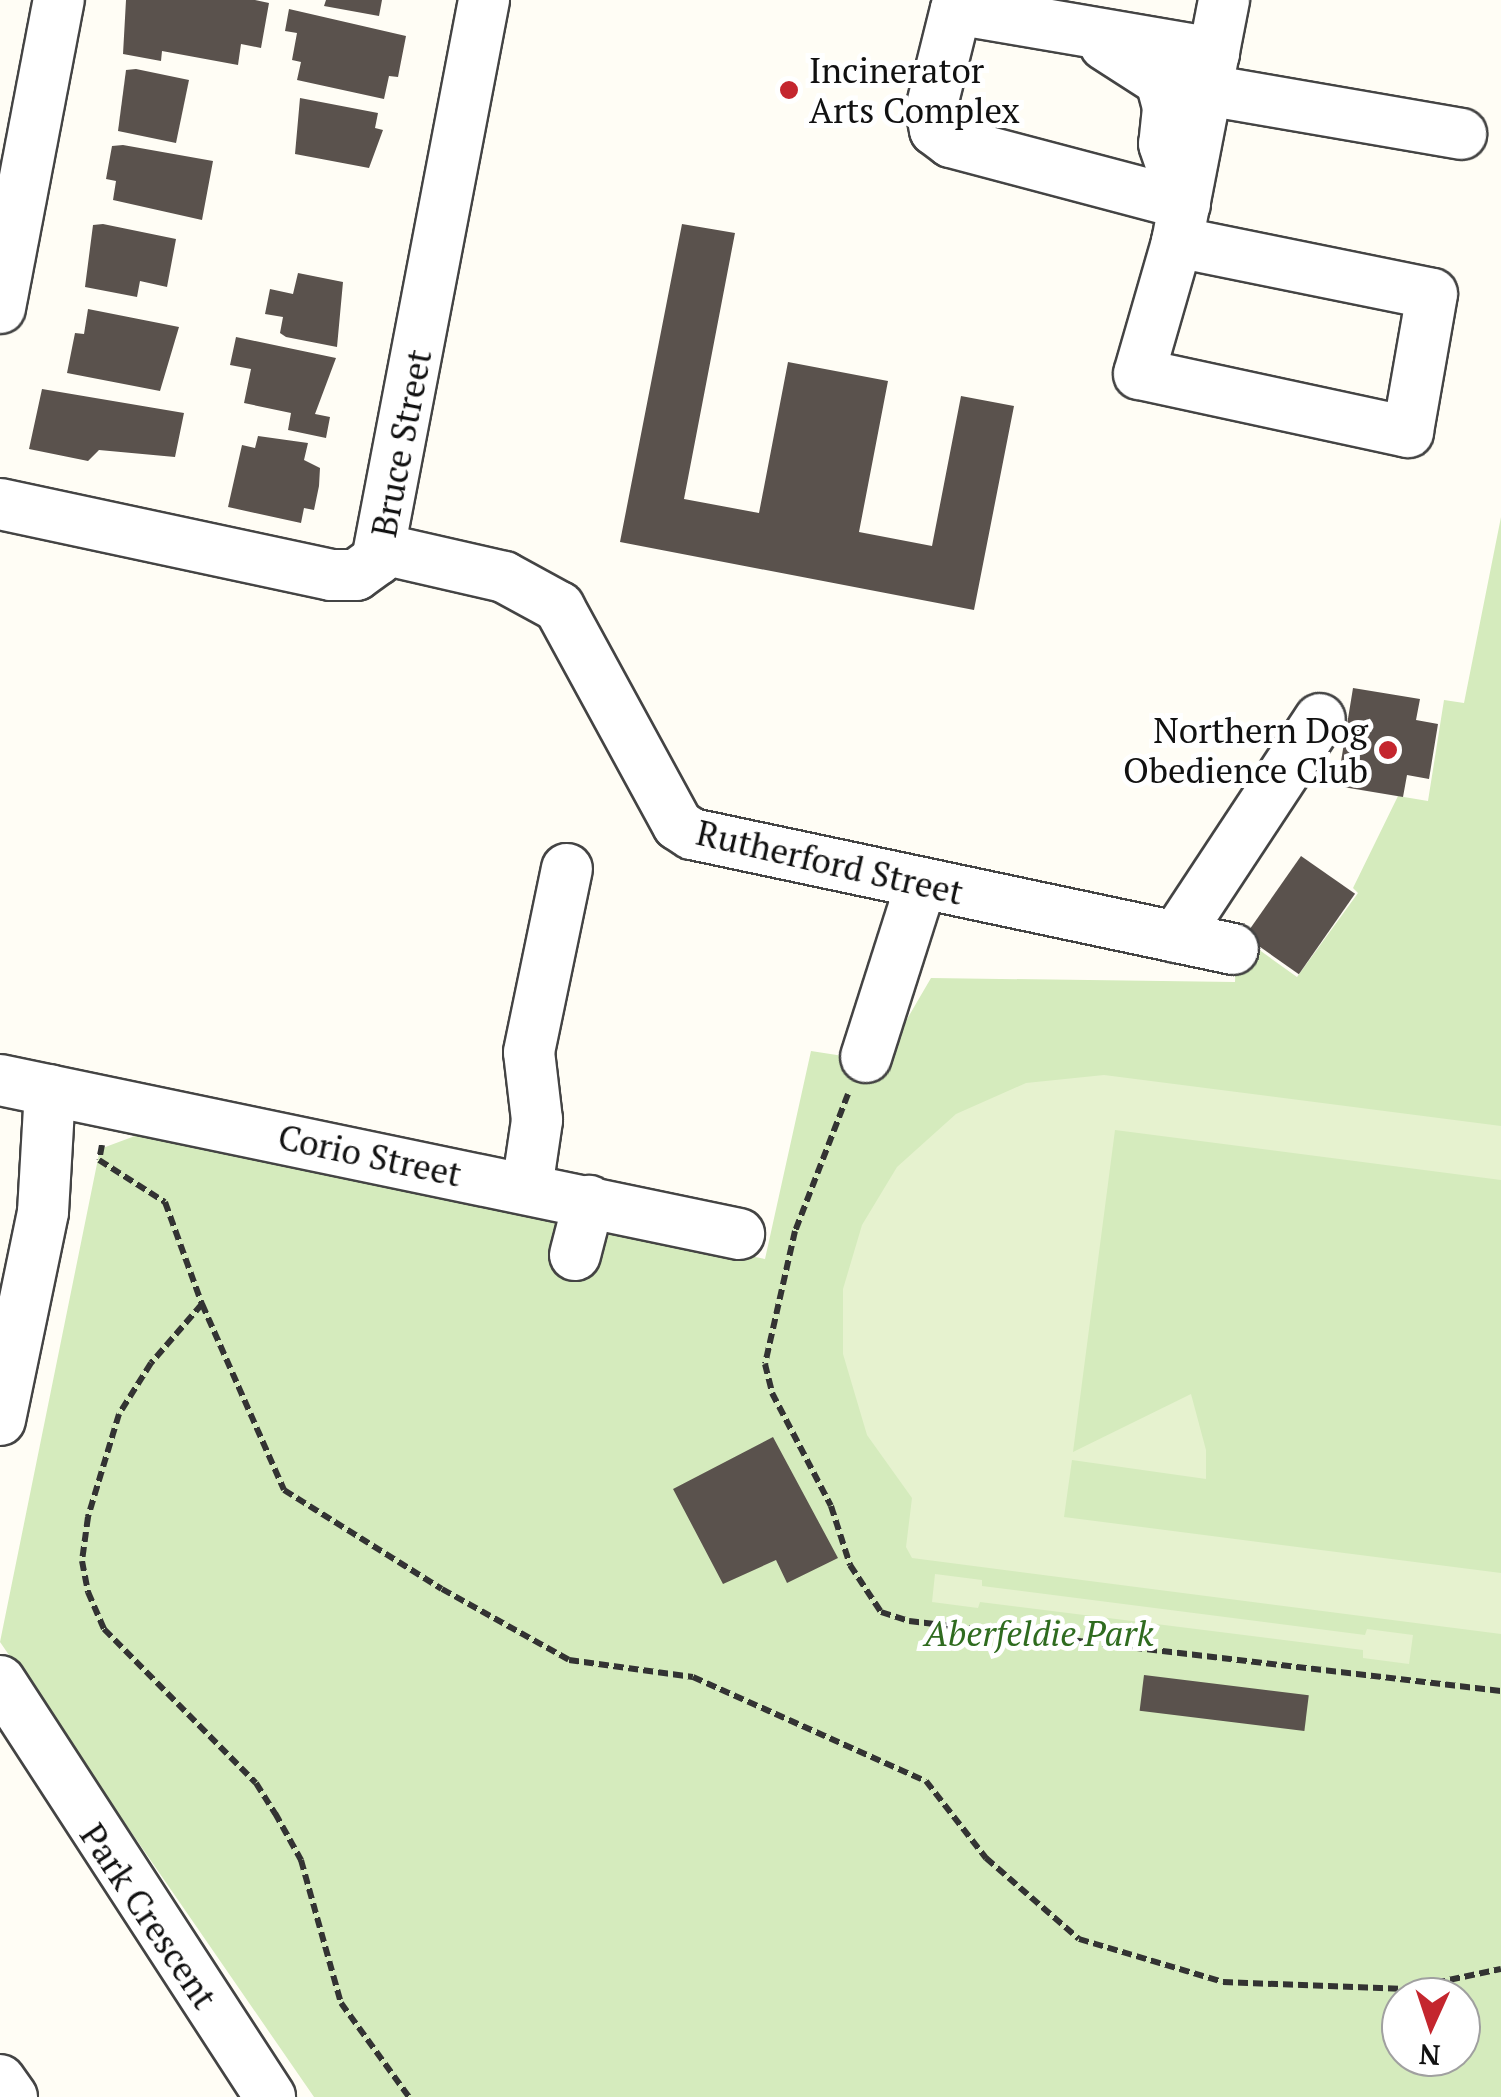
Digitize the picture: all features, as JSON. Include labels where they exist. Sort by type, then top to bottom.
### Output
[{"type":"street","points":[[0,308],[59,0]]},
{"type":"street","name":"Bruce Street","points":[[0,504],[331,575],[369,569],[382,549],[484,0]]},
{"type":"street","points":[[1224,0],[1210,72],[1181,223],[1139,374],[1408,432],[1432,294],[1181,223],[1030,166],[951,142],[935,130],[930,110],[950,14],[956,10],[1048,27],[1210,72],[1461,134]]},
{"type":"street","points":[[1048,27],[1105,45],[1150,68],[1161,81],[1168,108],[1164,144],[1181,223]]},
{"type":"street","name":"Rutherford Street","points":[[382,549],[504,577],[559,607],[684,830],[1233,949]]},
{"type":"street","points":[[1176,937],[1320,720]]},
{"type":"street","points":[[527,1188],[537,1120],[529,1052],[567,869]]},
{"type":"street","points":[[866,1056],[921,884]]},
{"type":"street","name":"Corio Street","points":[[0,1080],[72,1108],[527,1188],[739,1234]]},
{"type":"street","points":[[0,1420],[43,1212],[72,1108]]},
{"type":"street","points":[[575,1255],[589,1201]]},
{"type":"street","name":"Park Crescent","points":[[0,1681],[14,1724],[270,2097]]},
{"type":"street","points":[[0,2080],[12,2097]]},
{"type":"path","points":[[866,1056],[830,1129],[795,1231],[765,1364],[772,1393],[831,1506],[850,1564],[881,1612],[908,1622],[1501,1691]]},
{"type":"path","points":[[72,1108],[103,1142],[99,1160],[165,1202],[202,1304],[284,1490],[569,1660],[692,1678],[926,1781],[986,1858],[1079,1939],[1223,1982],[1406,1989],[1501,1969]]},
{"type":"path","points":[[202,1304],[150,1363],[120,1414],[88,1517],[82,1562],[88,1592],[104,1629],[129,1658],[266,1798],[301,1860],[340,2003],[409,2097]]},
{"type":"green space","name":"Aberfeldie Park","points":[[1501,517],[1501,2097],[314,2097],[0,1642],[100,1149],[143,1133],[765,1259],[811,1051],[882,1062],[931,978],[1235,982],[1237,934],[1297,977],[1358,893],[1353,888],[1398,796],[1428,801],[1444,700],[1464,703]]},
{"type":"green space","points":[[1104,1075],[1501,1126],[1501,1180],[1115,1130],[1073,1452],[1191,1394],[1206,1450],[1206,1479],[1072,1460],[1064,1517],[1501,1573],[1501,1634],[912,1558],[906,1547],[912,1498],[867,1435],[843,1354],[843,1289],[862,1225],[897,1167],[956,1114],[1026,1083]]},
{"type":"green space","points":[[935,1574],[982,1580],[982,1586],[1365,1635],[1367,1629],[1413,1635],[1409,1664],[1363,1658],[1363,1650],[980,1602],[978,1608],[932,1602]]},
{"type":"building","points":[[126,0],[269,3],[261,48],[241,44],[238,65],[162,51],[161,61],[123,54]]},
{"type":"building","points":[[326,0],[382,0],[379,16],[324,6]]},
{"type":"building","points":[[289,9],[406,36],[398,77],[389,76],[384,99],[297,80],[301,62],[292,60],[297,33],[285,31]]},
{"type":"building","points":[[126,70],[189,80],[176,143],[118,131]]},
{"type":"building","points":[[300,98],[378,113],[375,128],[383,130],[369,168],[295,154]]},
{"type":"building","points":[[112,146],[213,161],[202,220],[113,200],[116,181],[106,179]]},
{"type":"building","points":[[682,224],[735,233],[684,499],[759,513],[788,362],[888,381],[859,532],[932,546],[961,396],[1014,406],[974,610],[620,542]]},
{"type":"building","points":[[93,225],[176,239],[167,287],[140,281],[137,297],[85,287]]},
{"type":"building","points":[[298,273],[343,282],[337,347],[286,337],[280,333],[283,317],[265,314],[270,289],[293,294]]},
{"type":"building","points":[[88,309],[179,327],[160,391],[67,373],[75,333],[84,334]]},
{"type":"building","points":[[236,337],[336,358],[315,414],[330,417],[326,438],[288,430],[291,413],[244,403],[251,369],[230,365]]},
{"type":"building","points":[[42,389],[184,413],[175,457],[99,450],[88,461],[29,449]]},
{"type":"building","points":[[258,436],[308,443],[304,460],[320,468],[319,486],[314,510],[304,508],[301,523],[228,507],[242,445],[255,448]]},
{"type":"building","name":"Northern Dog Obedience Club","points":[[1353,688],[1420,699],[1416,720],[1438,724],[1429,779],[1407,775],[1403,797],[1337,786]]},
{"type":"building","points":[[1301,856],[1355,894],[1299,974],[1245,936]]},
{"type":"building","points":[[773,1437],[838,1558],[787,1583],[776,1560],[723,1584],[673,1489]]},
{"type":"building","points":[[1144,1675],[1309,1695],[1304,1731],[1140,1711]]},
{"type":"place","name":"Incinerator Arts Complex","points":[[789,90]]},
{"type":"place","name":"Northern Dog Obedience Club","points":[[1388,750]]}]
